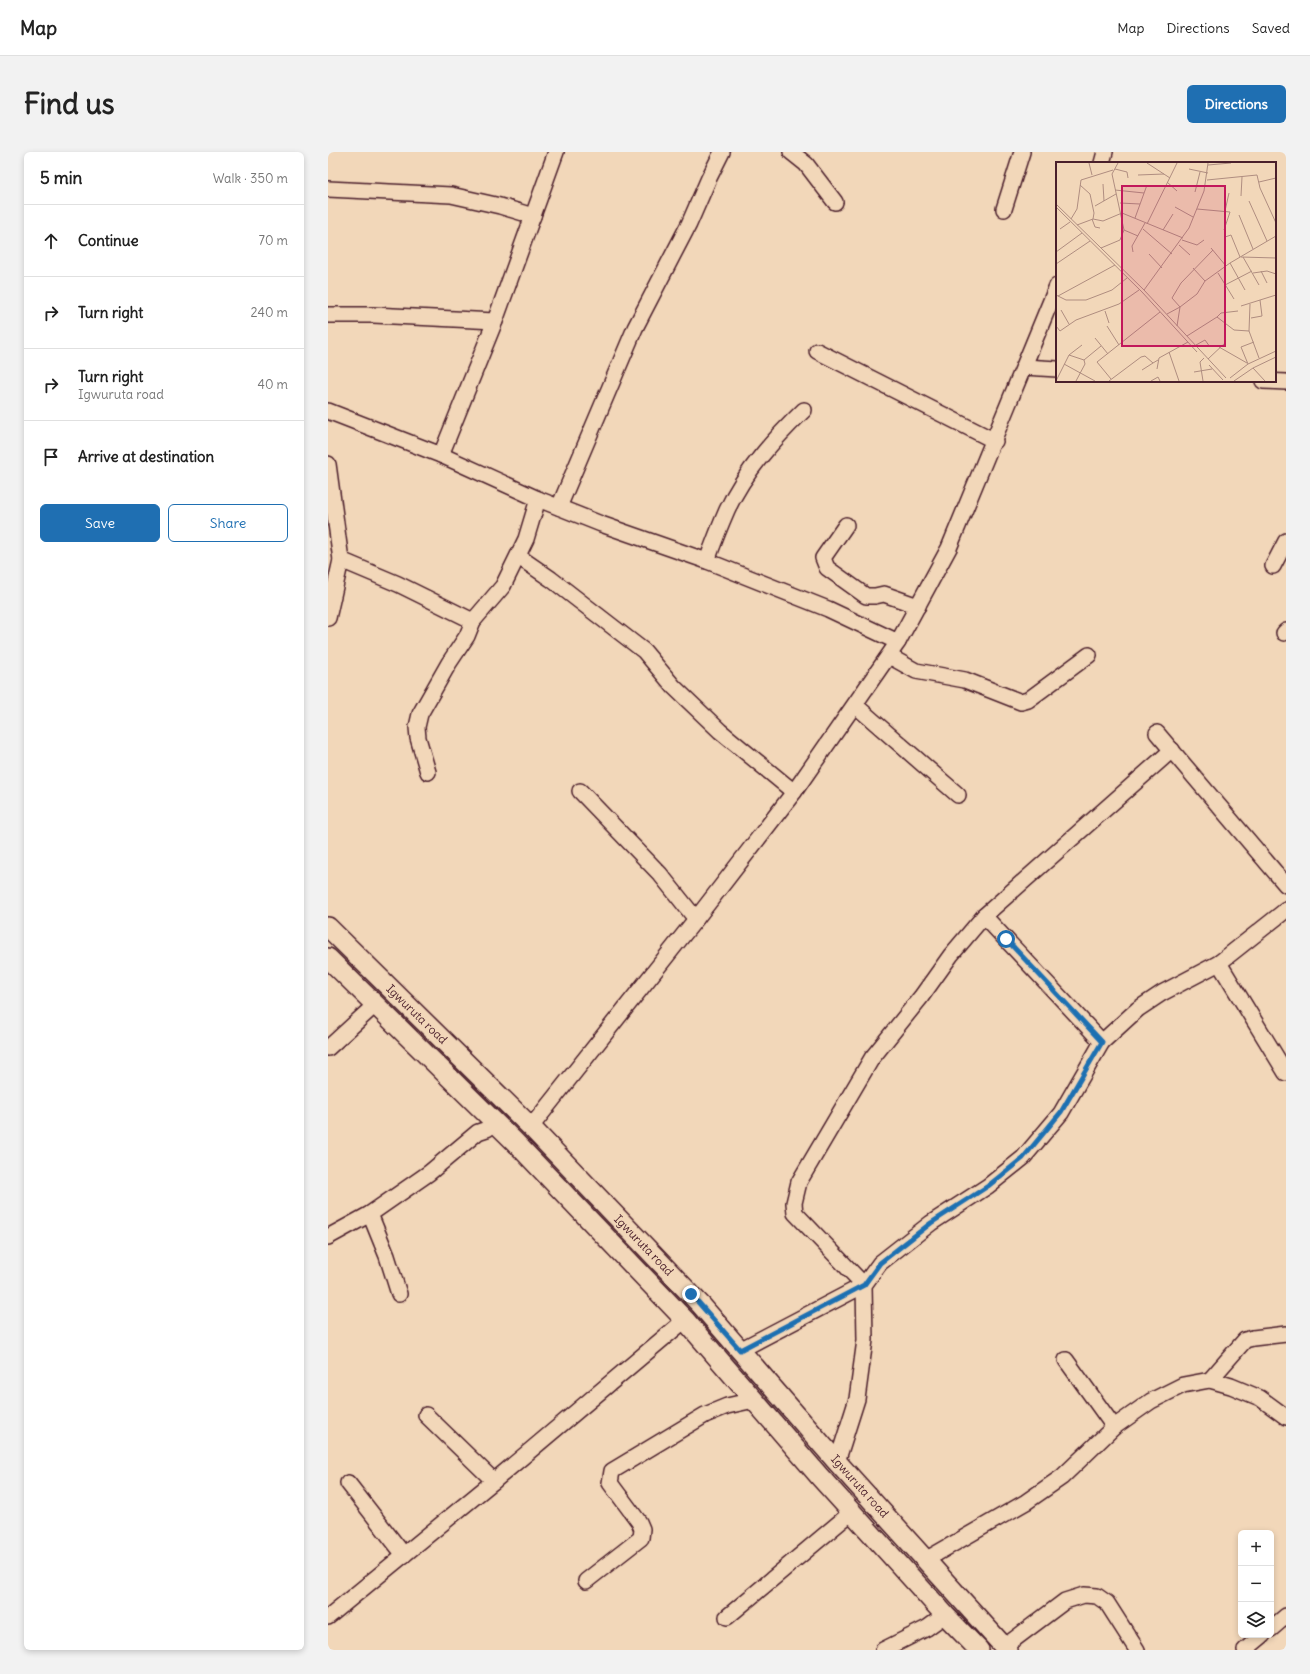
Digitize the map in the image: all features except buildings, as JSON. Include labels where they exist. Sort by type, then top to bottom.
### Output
[{"type":"main road","name":"Igwuruta road","points":[[328,927],[531,1127],[701,1305],[837,1462],[1006,1648]]},
{"type":"main road","name":"Igwuruta road","points":[[328,958],[495,1122],[685,1320],[852,1512],[979,1650]]},
{"type":"street","points":[[441,455],[495,321],[556,152]]},
{"type":"street","points":[[559,507],[634,328],[689,224],[722,152]]},
{"type":"street","points":[[791,152],[806,164],[835,202]]},
{"type":"street","points":[[1004,209],[1022,152]]},
{"type":"street","points":[[1102,162],[1105,152]]},
{"type":"street","points":[[328,189],[451,196],[500,206],[532,216]]},
{"type":"street","points":[[531,1127],[696,919],[794,792],[898,642],[949,548],[1056,288]]},
{"type":"street","points":[[328,315],[373,315],[495,321]]},
{"type":"street","points":[[817,351],[994,441]]},
{"type":"street","points":[[1024,367],[1056,369]]},
{"type":"street","points":[[707,561],[728,509],[748,474],[777,436],[804,410]]},
{"type":"street","points":[[328,411],[441,455],[538,499],[600,524],[707,561],[828,608],[898,642]]},
{"type":"street","points":[[328,464],[341,560],[328,618]]},
{"type":"street","points":[[428,772],[418,738],[417,727],[420,714],[449,663],[467,636],[474,621],[503,586],[519,557],[538,499]]},
{"type":"street","points":[[846,525],[823,558],[827,568],[866,596],[884,594],[918,606]]},
{"type":"street","points":[[1273,566],[1286,541]]},
{"type":"street","points":[[519,557],[552,579],[644,652],[674,687],[720,731],[794,792]]},
{"type":"street","points":[[341,560],[398,584],[474,621]]},
{"type":"street","points":[[889,656],[916,671],[965,680],[1020,702],[1028,700],[1088,655]]},
{"type":"street","points":[[855,705],[958,795]]},
{"type":"street","points":[[1157,733],[1286,885]]},
{"type":"street","points":[[837,1462],[857,1399],[865,1340],[864,1285],[795,1213],[794,1203],[799,1182],[872,1058],[951,955],[984,916],[1172,750]]},
{"type":"street","points":[[580,791],[660,874],[696,919]]},
{"type":"street","points":[[740,1350],[864,1285],[880,1263],[931,1223],[988,1186],[1023,1158],[1061,1112],[1102,1042],[1138,1009],[1162,993],[1219,963],[1286,910]]},
{"type":"street","points":[[984,916],[1102,1042]]},
{"type":"street","points":[[1219,963],[1286,1073]]},
{"type":"street","points":[[328,1048],[375,1005]]},
{"type":"street","points":[[328,1237],[370,1214],[429,1173],[478,1132],[487,1129],[495,1122]]},
{"type":"street","points":[[370,1214],[387,1256],[399,1294]]},
{"type":"street","points":[[328,1617],[494,1481],[685,1320]]},
{"type":"street","points":[[1210,1380],[1245,1340],[1286,1334]]},
{"type":"street","points":[[1066,1360],[1114,1427]]},
{"type":"street","points":[[926,1559],[1026,1502],[1062,1477],[1114,1427],[1151,1401],[1183,1385],[1210,1380],[1231,1386],[1260,1398],[1286,1417]]},
{"type":"street","points":[[586,1581],[641,1538],[642,1528],[639,1522],[610,1483],[612,1471],[705,1415],[727,1406],[754,1400]]},
{"type":"street","points":[[426,1415],[494,1481]]},
{"type":"street","points":[[348,1483],[404,1555]]},
{"type":"street","points":[[727,1617],[852,1512]]},
{"type":"street","points":[[1006,1648],[1066,1601],[1084,1595],[1097,1596],[1107,1603],[1137,1650]]},
{"type":"street","points":[[883,1650],[927,1628],[946,1615]]},
{"type":"street","points":[[1274,1626],[1286,1616]]},
{"type":"street","points":[[1245,1650],[1259,1638]]},
{"type":"route","points":[[691,1294],[740,1350],[864,1285],[880,1263],[931,1223],[988,1186],[1023,1158],[1061,1112],[1102,1042],[1006,939]]}]
